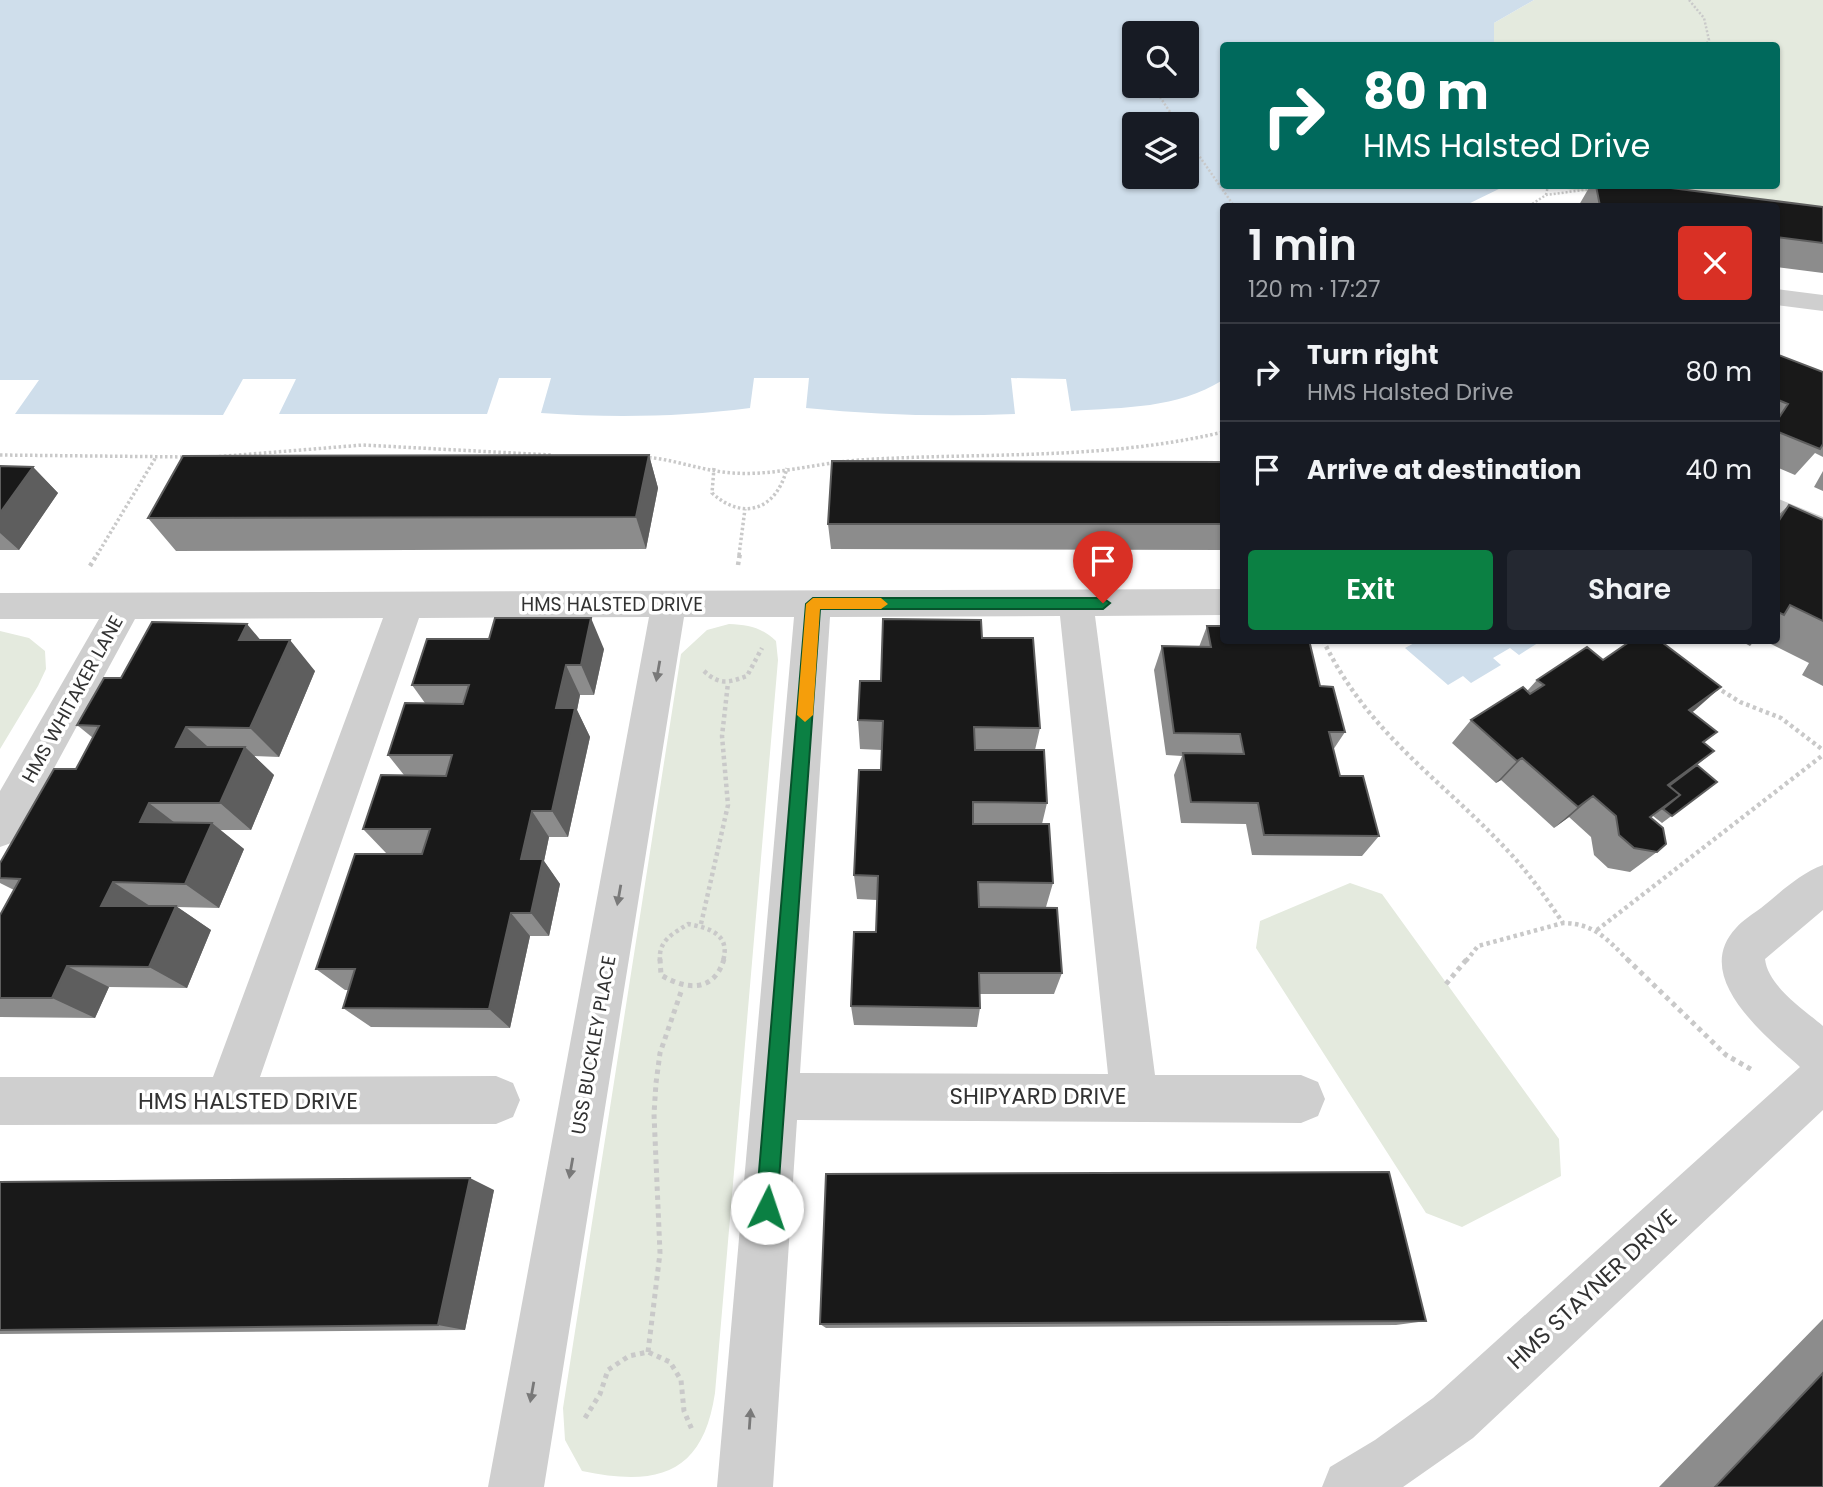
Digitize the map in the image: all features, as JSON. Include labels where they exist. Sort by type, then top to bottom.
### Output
[{"type":"street","points":[[1780,298],[1823,303]]},
{"type":"street","points":[[1780,512],[1823,531]]},
{"type":"street","name":"HMS HALSTED DRIVE","points":[[0,606],[1220,602]]},
{"type":"street","points":[[1076,603],[1134,1096]]},
{"type":"street","points":[[228,1101],[405,604]]},
{"type":"street","name":"USS BUCKLEY PLACE","points":[[516,1487],[669,604]]},
{"type":"street","points":[[745,1487],[813,604]]},
{"type":"street","name":"HMS WHITAKER LANE","points":[[0,829],[124,606]]},
{"type":"street","points":[[1823,884],[1750,943],[1742,952],[1740,963],[1743,976],[1753,991],[1823,1056]]},
{"type":"street","name":"HMS STAYNER DRIVE","points":[[1350,1487],[1395,1460],[1453,1418],[1807,1091]]},
{"type":"street","name":"SHIPYARD DRIVE","points":[[775,1096],[1301,1099]]},
{"type":"street","name":"HMS HALSTED DRIVE","points":[[0,1101],[496,1100]]},
{"type":"path","points":[[1689,0],[1700,9],[1707,23],[1708,42]]},
{"type":"path","points":[[1199,156],[1220,186]]},
{"type":"path","points":[[1546,195],[1547,189]]},
{"type":"path","points":[[1534,203],[1546,195],[1591,189]]},
{"type":"path","points":[[644,457],[732,473],[860,460],[1087,455],[1220,433]]},
{"type":"path","points":[[203,457],[363,445],[561,455]]},
{"type":"path","points":[[0,456],[191,457]]},
{"type":"path","points":[[67,606],[156,457]]},
{"type":"path","points":[[713,468],[712,493],[719,501],[745,509],[762,506],[775,498],[782,490],[787,468]]},
{"type":"path","points":[[733,604],[745,509]]},
{"type":"path","points":[[1325,644],[1349,690],[1368,714],[1392,742],[1509,851],[1563,922]]},
{"type":"path","points":[[701,924],[718,860],[728,804],[722,736],[727,683]]},
{"type":"path","points":[[1713,685],[1740,702],[1781,718],[1823,750]]},
{"type":"path","points":[[1597,930],[1823,755]]},
{"type":"path","points":[[1446,984],[1478,946],[1563,922],[1580,922],[1597,930],[1726,1055],[1752,1069],[1807,1091]]},
{"type":"path","points":[[688,924],[713,928],[722,937],[725,961],[709,982],[696,988],[682,989],[661,975],[659,951],[665,939],[688,924]]},
{"type":"path","points":[[648,1352],[660,1253],[654,1114],[656,1083],[660,1053],[682,989]]},
{"type":"path","points":[[578,1429],[600,1394],[608,1370],[629,1356],[648,1352],[670,1362],[681,1380],[684,1410],[695,1436]]},
{"type":"shaded area","points":[[1534,0],[1823,0],[1823,214],[1780,207],[1780,203],[1676,203],[1567,189],[1780,189],[1780,42],[1494,42],[1494,23]]},
{"type":"shaded area","points":[[729,624],[754,628],[770,636],[776,641],[778,660],[715,1393],[709,1420],[700,1442],[688,1457],[672,1468],[654,1475],[609,1476],[582,1471],[565,1440],[563,1408],[681,654],[707,630]]},
{"type":"shaded area","points":[[0,631],[29,638],[45,651],[46,669],[0,749]]},
{"type":"shaded area","points":[[1350,883],[1382,894],[1559,1139],[1561,1176],[1462,1227],[1426,1213],[1256,948],[1260,921]]},
{"type":"water","points":[[0,0],[1534,0],[1494,23],[1494,42],[1220,42],[1220,189],[1499,189],[1470,203],[1220,203],[1220,382],[1187,397],[1150,405],[1071,411],[1066,379],[1011,378],[1015,414],[858,412],[806,408],[809,378],[754,378],[750,408],[672,415],[594,416],[541,413],[551,378],[499,378],[487,414],[279,414],[296,379],[243,379],[223,415],[15,414],[39,380],[0,380]]},
{"type":"water","points":[[1412,644],[1536,644],[1519,655],[1510,648],[1493,658],[1501,665],[1471,683],[1463,676],[1448,685],[1405,648]]},
{"type":"building","points":[[1597,189],[1679,189],[1823,207],[1823,243],[1780,238],[1780,203],[1599,203]]},
{"type":"building","points":[[1780,356],[1823,372],[1823,444],[1820,449],[1780,433],[1780,416],[1788,404],[1780,401]]},
{"type":"building","points":[[649,455],[636,517],[148,518],[183,456]]},
{"type":"building","points":[[832,461],[1220,462],[1220,524],[828,524]]},
{"type":"building","points":[[0,466],[33,467],[0,513]]},
{"type":"building","points":[[1789,505],[1823,520],[1823,621],[1790,605],[1784,615],[1780,613],[1780,519]]},
{"type":"building","points":[[495,618],[591,618],[581,665],[566,665],[556,708],[575,708],[552,811],[532,811],[521,859],[543,859],[531,913],[511,913],[489,1009],[343,1008],[355,969],[316,969],[355,854],[422,854],[430,829],[363,829],[381,775],[446,776],[452,755],[388,755],[405,703],[463,704],[469,685],[412,685],[427,639],[489,639]]},
{"type":"building","points":[[883,619],[981,620],[982,638],[1033,638],[1040,728],[974,727],[975,750],[1044,750],[1047,803],[973,802],[973,824],[1049,824],[1053,883],[978,882],[979,907],[1057,908],[1062,973],[979,973],[980,1008],[851,1006],[854,932],[876,932],[878,876],[854,875],[859,770],[881,770],[883,721],[858,720],[860,681],[881,681]]},
{"type":"building","points":[[152,622],[247,624],[239,640],[290,640],[250,728],[186,727],[176,747],[245,747],[220,803],[149,803],[140,822],[212,823],[185,884],[113,882],[101,906],[176,906],[149,967],[67,966],[52,998],[0,998],[0,915],[20,879],[0,878],[0,863],[54,769],[76,769],[99,726],[77,725],[104,678],[121,678]]},
{"type":"building","points":[[1207,626],[1220,626],[1220,644],[1310,644],[1320,686],[1333,687],[1345,732],[1329,732],[1340,776],[1363,776],[1379,836],[1264,835],[1258,803],[1191,802],[1183,753],[1244,754],[1240,734],[1174,733],[1162,646],[1211,647]]},
{"type":"building","points":[[1626,644],[1664,644],[1721,687],[1689,710],[1717,732],[1703,742],[1714,751],[1668,785],[1680,795],[1650,817],[1663,828],[1666,844],[1657,852],[1634,848],[1619,835],[1616,816],[1593,796],[1578,807],[1522,758],[1517,761],[1471,720],[1523,687],[1530,694],[1544,685],[1537,680],[1587,647],[1603,660]]},
{"type":"building","points":[[1697,765],[1717,782],[1672,816],[1663,809],[1680,795],[1669,786]]},
{"type":"building","points":[[1389,1172],[1426,1321],[820,1324],[826,1174]]},
{"type":"building","points":[[470,1178],[438,1325],[0,1330],[0,1182]]},
{"type":"building","points":[[1823,1373],[1823,1487],[1715,1487]]},
{"type":"slow traffic","points":[[805,715],[813,604],[881,604]]},
{"type":"route","points":[[767,1208],[813,604],[1103,603]]}]
